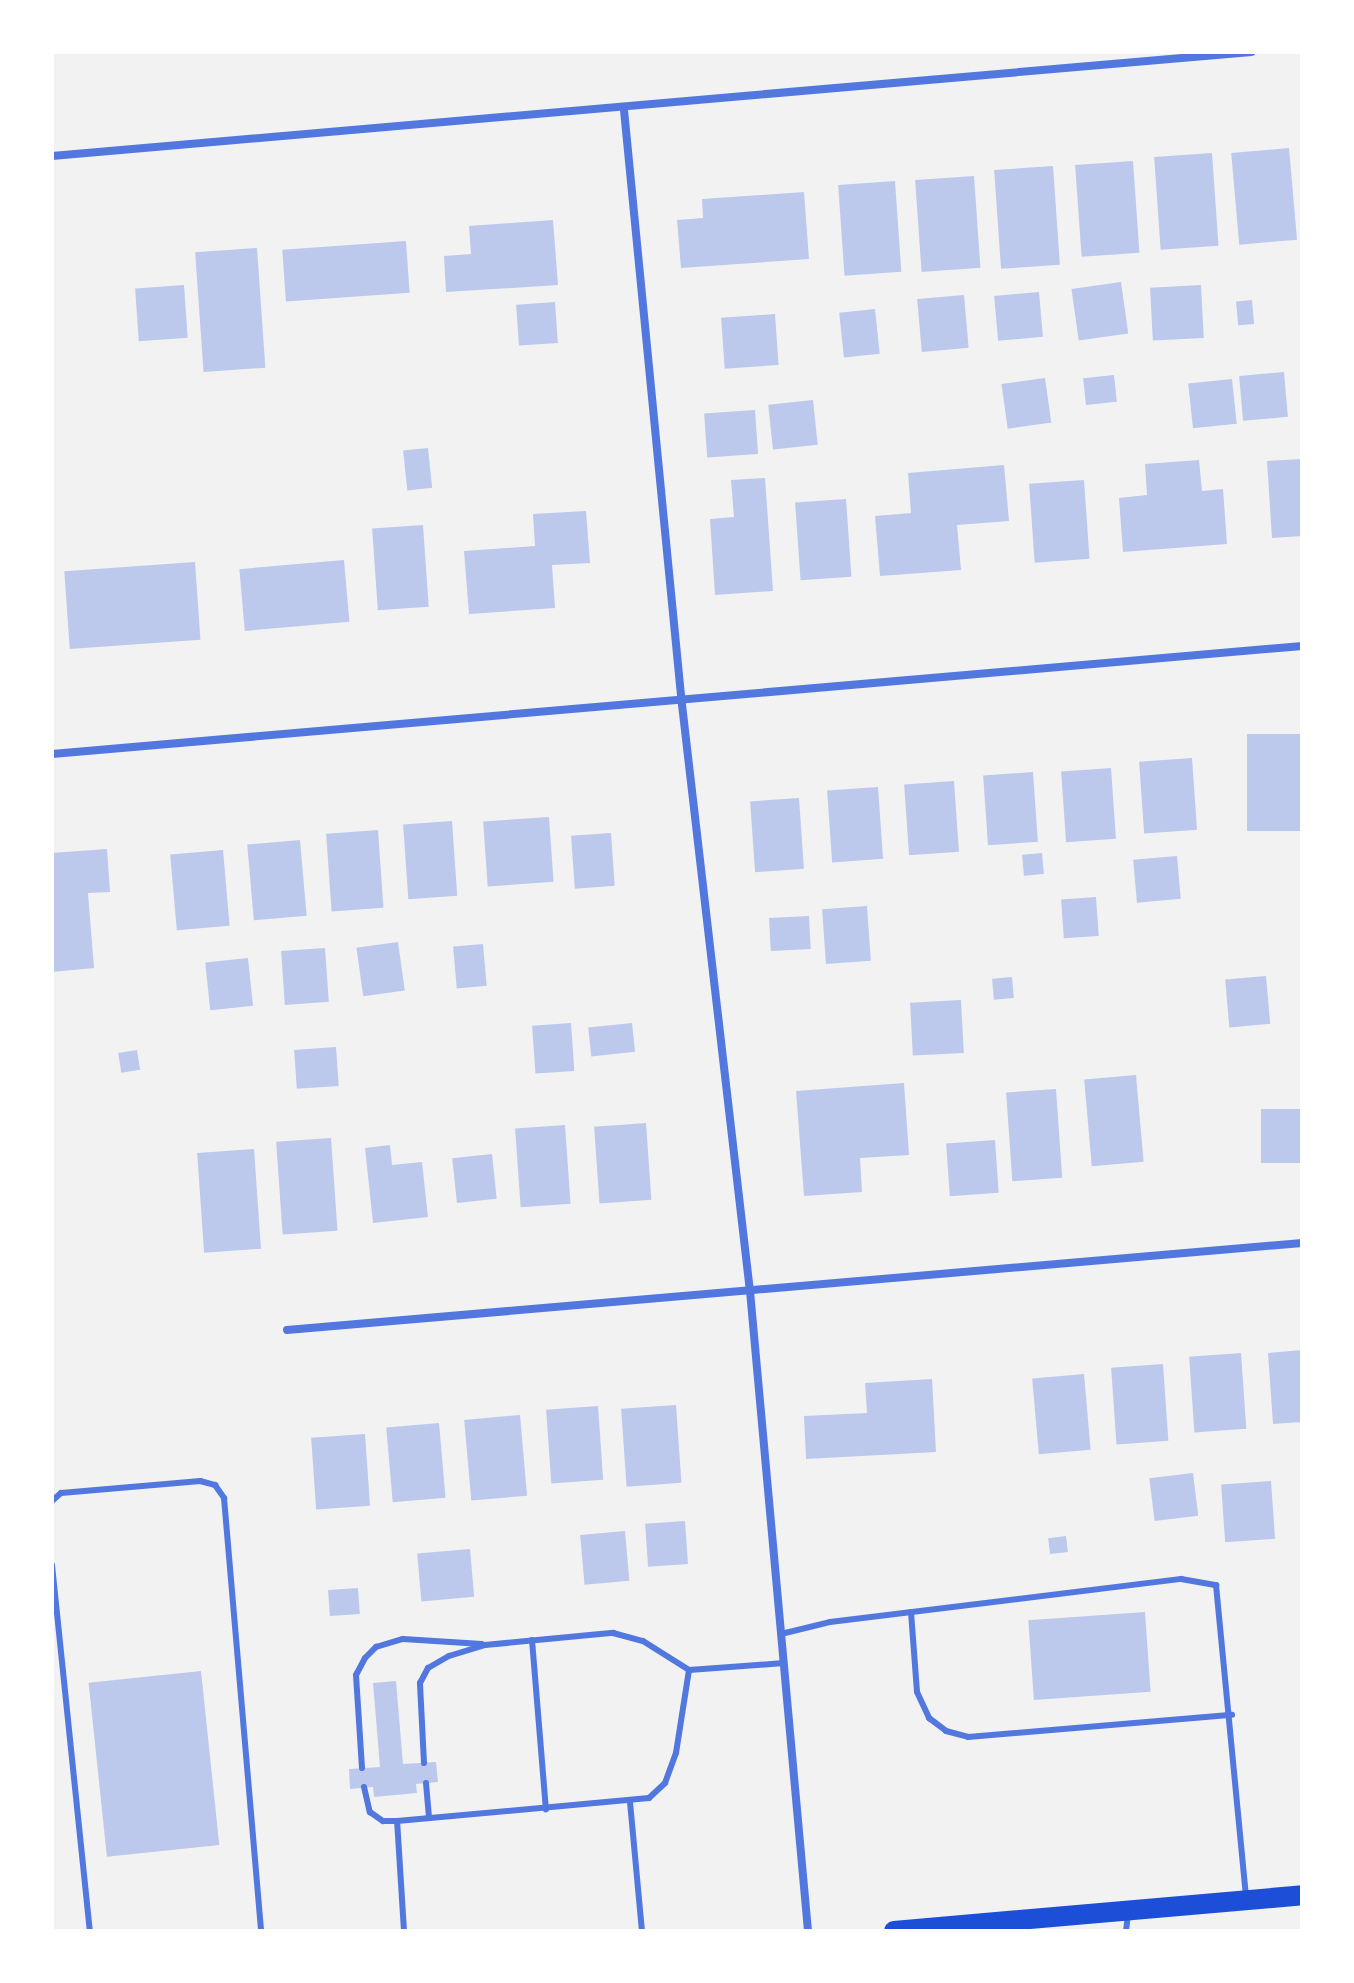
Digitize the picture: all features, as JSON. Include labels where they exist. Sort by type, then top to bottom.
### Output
[{"type":"main road","points":[[894,1931],[1127,1921],[1246,1900],[1302,1895]]},
{"type":"street","points":[[52,156],[624,110],[1251,52]]},
{"type":"street","points":[[624,110],[681,696],[750,1291],[808,1931]]},
{"type":"street","points":[[52,754],[681,696],[1302,646]]},
{"type":"street","points":[[287,1330],[1302,1243]]},
{"type":"lane","points":[[52,1501],[61,1493],[200,1481],[215,1485],[224,1498],[261,1931]]},
{"type":"lane","points":[[52,1565],[90,1931]]},
{"type":"lane","points":[[781,1634],[911,1612],[1205,1579],[1216,1585],[1220,1595],[1232,1715],[1246,1900]]},
{"type":"lane","points":[[911,1612],[917,1692],[929,1718],[946,1731],[968,1737],[1232,1715]]},
{"type":"lane","points":[[362,1768],[356,1675],[370,1652],[403,1639],[485,1645],[613,1633],[643,1641],[689,1670],[784,1663]]},
{"type":"lane","points":[[532,1640],[546,1809]]},
{"type":"lane","points":[[424,1763],[420,1683],[428,1668],[449,1656],[485,1645]]},
{"type":"lane","points":[[364,1787],[370,1812],[383,1821],[649,1798],[665,1783],[676,1753],[689,1670]]},
{"type":"lane","points":[[426,1783],[429,1817]]},
{"type":"lane","points":[[630,1802],[642,1931]]},
{"type":"lane","points":[[397,1821],[404,1931]]},
{"type":"building","points":[[1289,148],[1297,240],[1239,245],[1231,153]]},
{"type":"building","points":[[1212,153],[1218,246],[1161,250],[1154,157]]},
{"type":"building","points":[[1133,161],[1139,253],[1082,257],[1075,165]]},
{"type":"building","points":[[1053,166],[1060,265],[1001,269],[994,170]]},
{"type":"building","points":[[974,176],[980,268],[922,272],[915,180]]},
{"type":"building","points":[[895,181],[901,272],[844,276],[838,185]]},
{"type":"building","points":[[804,192],[809,259],[681,268],[677,220],[703,218],[702,199]]},
{"type":"building","points":[[553,220],[558,285],[446,292],[444,256],[471,254],[469,226]]},
{"type":"building","points":[[406,241],[410,293],[286,302],[282,250]]},
{"type":"building","points":[[257,248],[265,368],[204,372],[195,252]]},
{"type":"building","points":[[1121,282],[1128,333],[1079,340],[1071,289]]},
{"type":"building","points":[[184,285],[188,338],[139,341],[135,288]]},
{"type":"building","points":[[1201,285],[1204,338],[1153,341],[1150,288]]},
{"type":"building","points":[[1039,292],[1043,337],[998,341],[994,296]]},
{"type":"building","points":[[964,295],[969,348],[922,352],[917,299]]},
{"type":"building","points":[[1252,300],[1254,324],[1238,325],[1236,301]]},
{"type":"building","points":[[555,302],[558,343],[519,346],[516,305]]},
{"type":"building","points":[[875,309],[880,354],[844,358],[839,313]]},
{"type":"building","points":[[775,314],[779,365],[725,369],[721,318]]},
{"type":"building","points":[[1284,372],[1288,417],[1243,421],[1239,376]]},
{"type":"building","points":[[1114,375],[1117,402],[1086,405],[1083,378]]},
{"type":"building","points":[[1045,378],[1051,423],[1008,429],[1001,384]]},
{"type":"building","points":[[1232,379],[1237,424],[1193,428],[1188,384]]},
{"type":"building","points":[[813,400],[818,445],[773,449],[768,405]]},
{"type":"building","points":[[755,410],[758,454],[707,457],[704,414]]},
{"type":"building","points":[[428,448],[432,488],[407,490],[403,451]]},
{"type":"building","points":[[1302,459],[1302,536],[1272,538],[1267,461]]},
{"type":"building","points":[[1199,460],[1202,491],[1223,489],[1227,544],[1123,552],[1119,498],[1147,495],[1145,464]]},
{"type":"building","points":[[1004,465],[1009,521],[957,525],[961,570],[880,576],[875,516],[911,513],[908,473]]},
{"type":"building","points":[[765,478],[773,591],[715,595],[710,519],[734,517],[731,480]]},
{"type":"building","points":[[1084,480],[1090,559],[1035,563],[1029,484]]},
{"type":"building","points":[[846,499],[851,577],[801,580],[795,503]]},
{"type":"building","points":[[586,511],[590,563],[552,565],[555,608],[469,614],[464,551],[535,546],[533,514]]},
{"type":"building","points":[[423,525],[429,607],[378,610],[372,529]]},
{"type":"building","points":[[344,560],[349,622],[245,631],[239,569]]},
{"type":"building","points":[[195,562],[200,640],[70,649],[64,571]]},
{"type":"building","points":[[1247,734],[1302,734],[1302,831],[1247,831]]},
{"type":"building","points":[[1192,758],[1197,830],[1144,834],[1139,762]]},
{"type":"building","points":[[1111,768],[1116,839],[1066,842],[1061,771]]},
{"type":"building","points":[[1033,772],[1038,842],[988,845],[983,775]]},
{"type":"building","points":[[954,781],[959,852],[909,855],[904,784]]},
{"type":"building","points":[[878,787],[883,859],[832,862],[827,791]]},
{"type":"building","points":[[799,798],[804,869],[755,872],[750,801]]},
{"type":"building","points":[[549,817],[554,882],[488,886],[483,822]]},
{"type":"building","points":[[452,821],[457,896],[408,899],[403,824]]},
{"type":"building","points":[[378,830],[383,908],[332,911],[326,834]]},
{"type":"building","points":[[611,833],[615,886],[575,889],[571,836]]},
{"type":"building","points":[[300,840],[307,916],[254,920],[247,845]]},
{"type":"building","points":[[107,849],[110,892],[88,893],[94,968],[52,972],[52,853]]},
{"type":"building","points":[[223,850],[230,926],[177,930],[170,855]]},
{"type":"building","points":[[1042,853],[1044,874],[1024,876],[1022,855]]},
{"type":"building","points":[[1177,856],[1181,899],[1137,903],[1133,860]]},
{"type":"building","points":[[1096,897],[1099,936],[1064,938],[1061,899]]},
{"type":"building","points":[[867,906],[871,961],[826,964],[822,909]]},
{"type":"building","points":[[809,916],[811,949],[771,951],[769,918]]},
{"type":"building","points":[[398,942],[405,991],[363,996],[356,948]]},
{"type":"building","points":[[483,944],[487,986],[457,988],[453,947]]},
{"type":"building","points":[[325,948],[329,1002],[285,1005],[281,951]]},
{"type":"building","points":[[248,958],[253,1006],[210,1010],[205,962]]},
{"type":"building","points":[[1266,976],[1270,1024],[1229,1027],[1225,980]]},
{"type":"building","points":[[1012,977],[1014,998],[994,1000],[992,979]]},
{"type":"building","points":[[961,1000],[964,1053],[913,1056],[910,1003]]},
{"type":"building","points":[[571,1023],[574,1071],[535,1074],[532,1026]]},
{"type":"building","points":[[632,1023],[635,1052],[591,1056],[588,1028]]},
{"type":"building","points":[[336,1047],[339,1086],[297,1089],[294,1050]]},
{"type":"building","points":[[137,1050],[140,1070],[121,1073],[118,1053]]},
{"type":"building","points":[[1136,1075],[1144,1162],[1092,1166],[1084,1080]]},
{"type":"building","points":[[904,1083],[909,1155],[860,1158],[862,1192],[804,1196],[796,1091]]},
{"type":"building","points":[[1056,1089],[1062,1178],[1012,1181],[1006,1092]]},
{"type":"building","points":[[1261,1109],[1302,1109],[1302,1163],[1261,1163]]},
{"type":"building","points":[[646,1123],[651,1200],[599,1203],[594,1127]]},
{"type":"building","points":[[565,1125],[571,1204],[521,1207],[515,1128]]},
{"type":"building","points":[[331,1138],[337,1231],[283,1235],[276,1142]]},
{"type":"building","points":[[995,1140],[999,1193],[950,1196],[946,1143]]},
{"type":"building","points":[[390,1145],[392,1165],[422,1162],[428,1217],[373,1223],[365,1148]]},
{"type":"building","points":[[254,1149],[261,1249],[204,1253],[197,1153]]},
{"type":"building","points":[[492,1154],[497,1199],[457,1203],[452,1158]]},
{"type":"building","points":[[1302,1350],[1302,1422],[1273,1424],[1268,1353]]},
{"type":"building","points":[[1241,1353],[1246,1429],[1194,1432],[1189,1357]]},
{"type":"building","points":[[1163,1364],[1168,1441],[1116,1444],[1111,1368]]},
{"type":"building","points":[[1084,1374],[1091,1450],[1039,1454],[1032,1379]]},
{"type":"building","points":[[932,1379],[936,1452],[806,1459],[804,1416],[867,1413],[865,1383]]},
{"type":"building","points":[[676,1405],[681,1483],[627,1487],[621,1409]]},
{"type":"building","points":[[598,1406],[603,1480],[551,1483],[546,1410]]},
{"type":"building","points":[[520,1415],[527,1496],[471,1501],[464,1420]]},
{"type":"building","points":[[439,1423],[446,1498],[393,1502],[386,1428]]},
{"type":"building","points":[[365,1434],[370,1506],[316,1510],[311,1438]]},
{"type":"building","points":[[1193,1473],[1198,1516],[1155,1521],[1149,1478]]},
{"type":"building","points":[[1271,1481],[1275,1539],[1225,1542],[1221,1484]]},
{"type":"building","points":[[685,1521],[688,1564],[648,1567],[645,1524]]},
{"type":"building","points":[[625,1531],[629,1581],[585,1585],[580,1535]]},
{"type":"building","points":[[1066,1536],[1068,1552],[1050,1554],[1048,1538]]},
{"type":"building","points":[[470,1549],[474,1597],[421,1601],[417,1554]]},
{"type":"building","points":[[358,1588],[360,1614],[330,1616],[328,1590]]},
{"type":"building","points":[[1145,1612],[1151,1692],[1034,1700],[1028,1620]]},
{"type":"building","points":[[201,1671],[219,1845],[107,1857],[89,1683]]},
{"type":"building","points":[[396,1681],[403,1764],[436,1762],[438,1782],[416,1784],[417,1793],[374,1797],[373,1787],[350,1789],[349,1769],[380,1767],[373,1683]]}]
